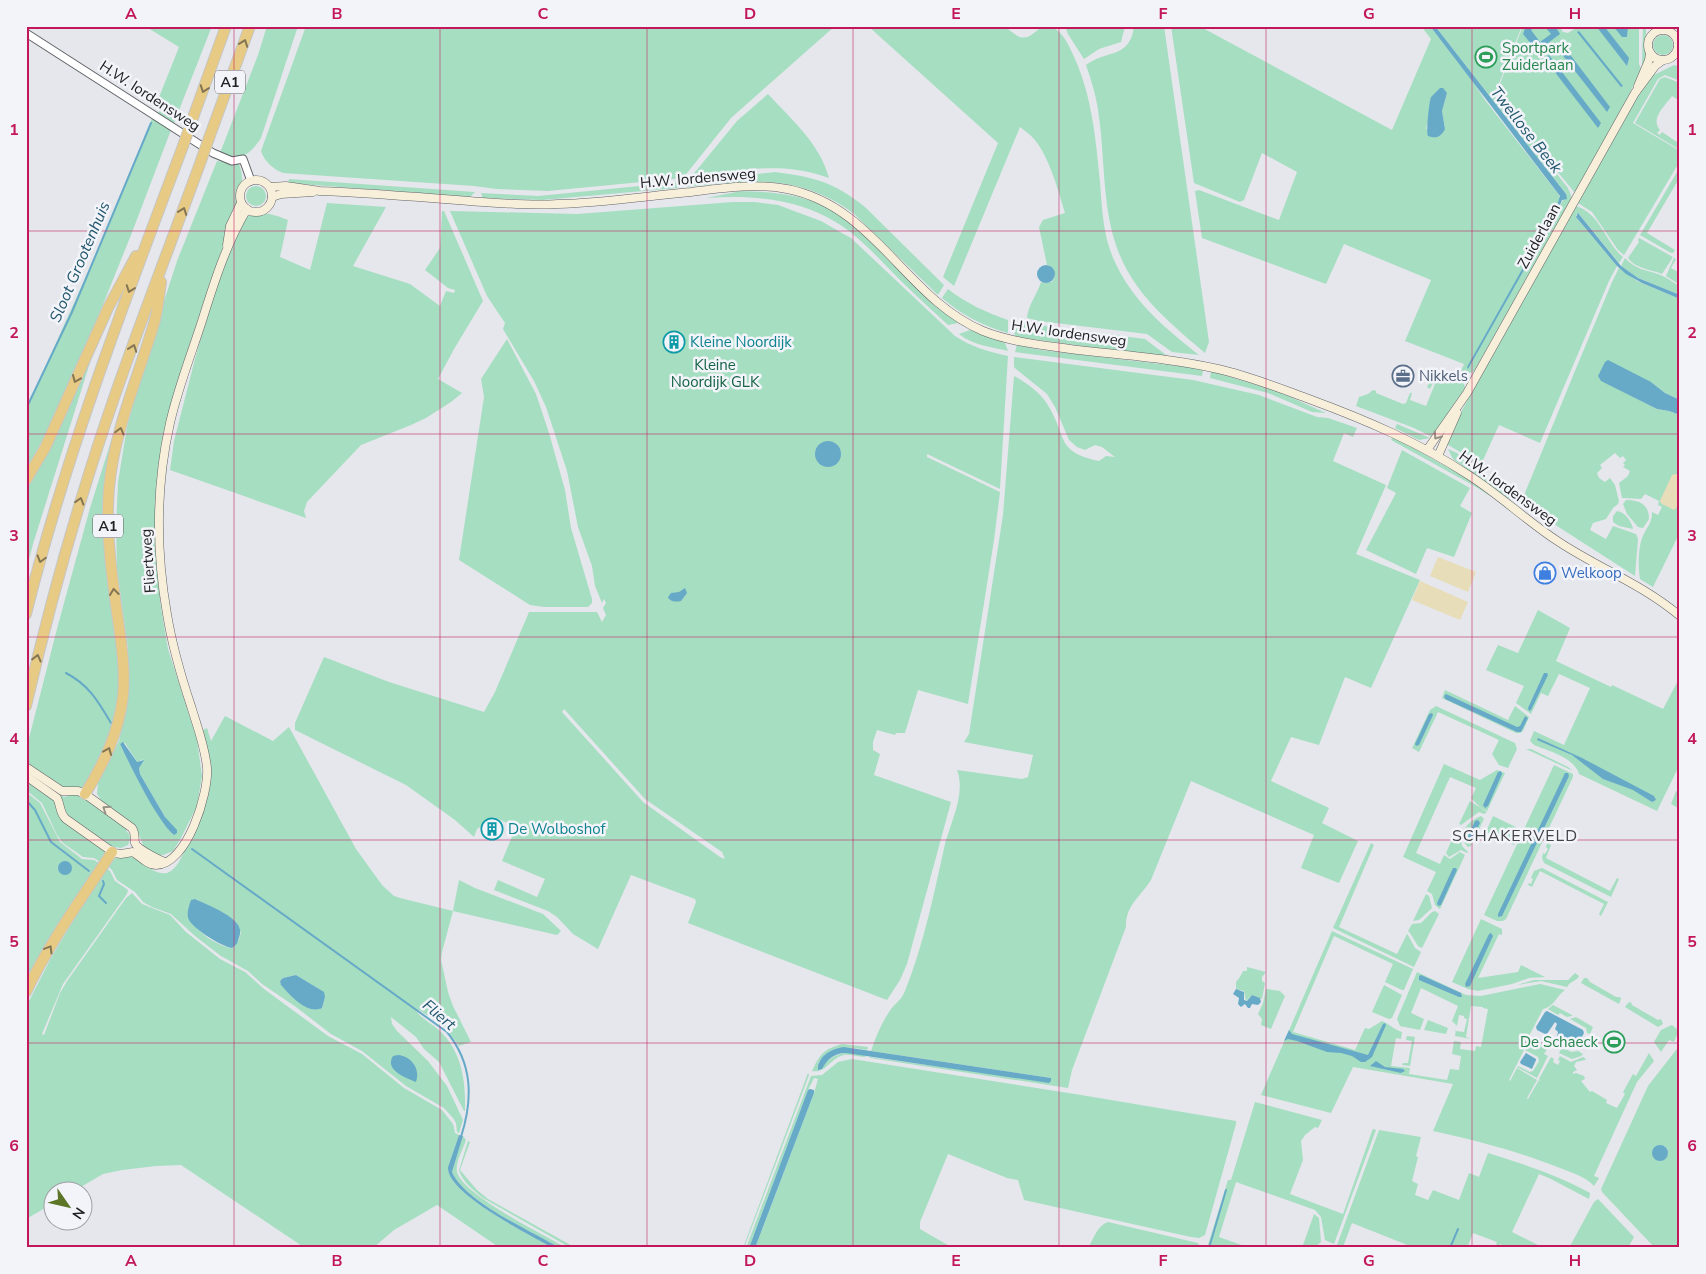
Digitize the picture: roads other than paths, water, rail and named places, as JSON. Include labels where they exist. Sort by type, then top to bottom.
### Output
[{"type":"highway","name":"A1","points":[[26,614],[73,454],[102,365],[226,26]]},
{"type":"highway","name":"A1","points":[[26,706],[49,612],[84,488],[129,358],[250,26]]},
{"type":"highway","name":"A1","points":[[26,480],[51,436],[108,308],[152,226]]},
{"type":"highway","name":"A1","points":[[85,794],[102,766],[112,743],[123,696],[123,649],[114,596],[107,523],[109,487],[119,432],[155,318],[166,257]]},
{"type":"highway","points":[[26,992],[46,955],[112,852]]},
{"type":"main road","points":[[1676,38],[1664,28],[1654,31],[1647,44],[1650,53],[1657,59],[1663,60],[1670,58],[1676,53],[1678,45],[1676,32],[1678,26]]},
{"type":"main road","name":"Zuiderlaan","points":[[1438,456],[1467,393],[1635,93],[1649,60],[1650,53]]},
{"type":"main road","name":"Zuiderlaan","points":[[1635,93],[1655,66],[1663,60]]},
{"type":"main road","points":[[251,181],[261,181],[270,187],[272,197],[269,205],[262,211],[253,212],[247,210],[240,196],[245,184],[251,181]]},
{"type":"main road","name":"H.W. Iordensweg","points":[[270,187],[286,186],[320,191],[530,205],[581,203],[745,187],[774,187],[796,191],[823,201],[851,218],[935,300],[956,316],[979,329],[1030,343],[1184,363],[1233,373],[1281,389],[1372,424],[1438,456],[1484,485],[1556,540],[1648,591],[1680,616]]},
{"type":"main road","name":"H.W. Iordensweg","points":[[272,197],[281,194],[320,191]]},
{"type":"main road","name":"Fliertweg","points":[[166,862],[178,852],[196,820],[206,786],[207,769],[203,745],[181,676],[166,613],[159,543],[159,506],[162,473],[170,421],[226,249],[230,226],[242,203]]},
{"type":"main road","name":"Fliertweg","points":[[226,249],[247,210]]},
{"type":"main road","name":"Zuiderlaan","points":[[1428,450],[1467,393]]},
{"type":"main road","points":[[26,767],[60,791],[78,791],[85,794],[132,828],[136,835],[135,843],[129,852]]},
{"type":"main road","points":[[26,776],[57,798],[64,818],[112,852],[121,854],[134,853],[150,864],[157,865],[166,862]]},
{"type":"main road","points":[[135,843],[154,857],[166,862]]},
{"type":"street","name":"H.W. Iordensweg","points":[[26,33],[213,153],[232,161],[243,159],[251,181]]},
{"type":"water","points":[[1430,26],[1435,26],[1566,194],[1567,199],[1562,200],[1468,369],[1467,367],[1556,209],[1560,196]]},
{"type":"water","points":[[1526,26],[1536,26],[1531,30],[1540,42],[1551,34],[1546,28],[1555,26],[1560,34],[1537,51],[1523,34]]},
{"type":"water","points":[[1596,26],[1604,26],[1629,58],[1627,66]]},
{"type":"water","points":[[1613,26],[1628,26],[1627,37],[1622,37]]},
{"type":"water","points":[[1579,31],[1623,86],[1621,87],[1577,32]]},
{"type":"water","points":[[1562,44],[1610,107],[1607,112],[1557,48]]},
{"type":"water","points":[[1549,55],[1601,123],[1598,128],[1544,58]]},
{"type":"water","points":[[1440,88],[1443,88],[1447,93],[1442,111],[1445,129],[1438,137],[1431,137],[1428,136],[1427,129],[1430,100]]},
{"type":"water","points":[[1578,213],[1621,266],[1638,278],[1680,295],[1680,299],[1626,274],[1576,217]]},
{"type":"water","points":[[1042,265],[1050,265],[1055,270],[1053,281],[1042,283],[1037,278],[1037,270]]},
{"type":"water","points":[[1608,360],[1651,382],[1665,393],[1680,400],[1680,415],[1657,409],[1601,381],[1598,376]]},
{"type":"water","points":[[828,441],[838,444],[841,454],[838,464],[828,467],[818,464],[815,454],[818,444]]},
{"type":"water","points":[[685,588],[687,593],[681,601],[669,599],[668,597],[671,593],[679,592]]},
{"type":"water","points":[[1544,673],[1548,675],[1529,711],[1528,708]]},
{"type":"water","points":[[1446,694],[1517,727],[1520,726],[1525,716],[1528,718],[1521,732],[1517,732],[1445,699],[1444,696]]},
{"type":"water","points":[[1432,713],[1433,715],[1419,745],[1416,746],[1415,744],[1429,714]]},
{"type":"water","points":[[1538,738],[1582,758],[1654,796],[1656,800],[1652,802],[1633,790],[1603,779],[1572,755],[1537,740]]},
{"type":"water","points":[[123,742],[137,762],[144,760],[139,768],[140,774],[165,817],[177,830],[177,833],[174,835],[160,818],[144,792],[120,744]]},
{"type":"water","points":[[1501,771],[1502,774],[1488,806],[1485,808],[1483,805],[1498,772]]},
{"type":"water","points":[[1565,773],[1568,773],[1569,776],[1502,916],[1498,917],[1498,914]]},
{"type":"water","points":[[1478,820],[1480,823],[1471,841],[1468,842],[1467,839],[1475,821]]},
{"type":"water","points":[[62,861],[68,861],[72,868],[68,875],[62,875],[58,871],[58,865]]},
{"type":"water","points":[[1453,868],[1457,870],[1441,905],[1438,906],[1437,903]]},
{"type":"water","points":[[195,899],[216,908],[231,917],[236,923],[240,928],[240,934],[238,942],[234,947],[227,947],[215,941],[192,924],[188,918],[188,913],[191,900]]},
{"type":"water","points":[[1491,933],[1493,936],[1470,986],[1466,987],[1465,984]]},
{"type":"water","points":[[296,975],[324,992],[325,997],[322,1008],[311,1009],[299,1003],[281,985],[280,981],[283,978]]},
{"type":"water","points":[[1421,975],[1461,993],[1462,997],[1419,980]]},
{"type":"water","points":[[1236,989],[1244,992],[1244,1000],[1247,1001],[1252,995],[1260,998],[1261,1002],[1258,1005],[1252,1004],[1250,1008],[1245,1004],[1241,1007],[1238,1004],[1239,998],[1233,994]]},
{"type":"water","points":[[1547,1011],[1583,1030],[1584,1033],[1576,1048],[1573,1049],[1561,1042],[1560,1037],[1557,1036],[1558,1032],[1555,1029],[1557,1024],[1555,1022],[1547,1034],[1537,1030],[1536,1027]]},
{"type":"water","points":[[1385,1023],[1386,1025],[1372,1057],[1365,1062],[1361,1062],[1352,1056],[1327,1052],[1297,1041],[1288,1039],[1284,1041],[1289,1030],[1292,1034],[1368,1055]]},
{"type":"water","points":[[844,1047],[1051,1078],[1051,1081],[1049,1083],[846,1053],[832,1057],[822,1069],[818,1070],[820,1061],[826,1054]]},
{"type":"water","points":[[1526,1053],[1536,1059],[1532,1069],[1520,1062]]},
{"type":"water","points":[[398,1055],[407,1058],[414,1064],[417,1072],[416,1082],[397,1073],[391,1065],[393,1056]]},
{"type":"water","points":[[1376,1061],[1385,1067],[1403,1069],[1405,1071],[1401,1073],[1370,1066]]},
{"type":"water","points":[[808,1090],[814,1090],[814,1093],[755,1248],[749,1248]]},
{"type":"water","points":[[459,1135],[463,1136],[452,1172],[459,1183],[484,1205],[560,1248],[553,1248],[510,1224],[474,1201],[460,1189],[451,1177],[448,1167]]},
{"type":"water","points":[[1660,1145],[1666,1147],[1668,1153],[1666,1159],[1660,1161],[1654,1159],[1652,1153],[1654,1147]]},
{"type":"waterway","name":"Sloot Grootenhuis","points":[[26,409],[72,312],[151,123]]},
{"type":"waterway","name":"Fliert","points":[[66,673],[87,688],[111,723]]},
{"type":"waterway","points":[[26,800],[35,810],[51,842],[89,871]]},
{"type":"waterway","name":"Fliert","points":[[192,849],[447,1032],[456,1044],[462,1057],[468,1082],[468,1109],[461,1137]]},
{"type":"waterway","points":[[103,881],[104,884],[99,896],[106,903]]},
{"type":"waterway","points":[[1209,1248],[1226,1190]]},
{"type":"waterway","points":[[1450,1248],[1458,1229]]},
{"type":"place","name":"Sportpark Zuiderlaan","points":[[1486,57]]},
{"type":"place","name":"Kleine Noordijk","points":[[674,342]]},
{"type":"place","name":"Nikkels","points":[[1403,376]]},
{"type":"place","name":"Welkoop","points":[[1545,573]]},
{"type":"place","name":"De Wolboshof","points":[[492,829]]},
{"type":"place","name":"De Schaeck","points":[[1614,1042]]},
{"type":"district","name":"SCHAKERVELD","points":[[1515,836]]},
{"type":"water label","name":"Twellose Beek","points":[[1526,130]]},
{"type":"park label","name":"Kleine Noordijk GLK","points":[[715,374]]}]
